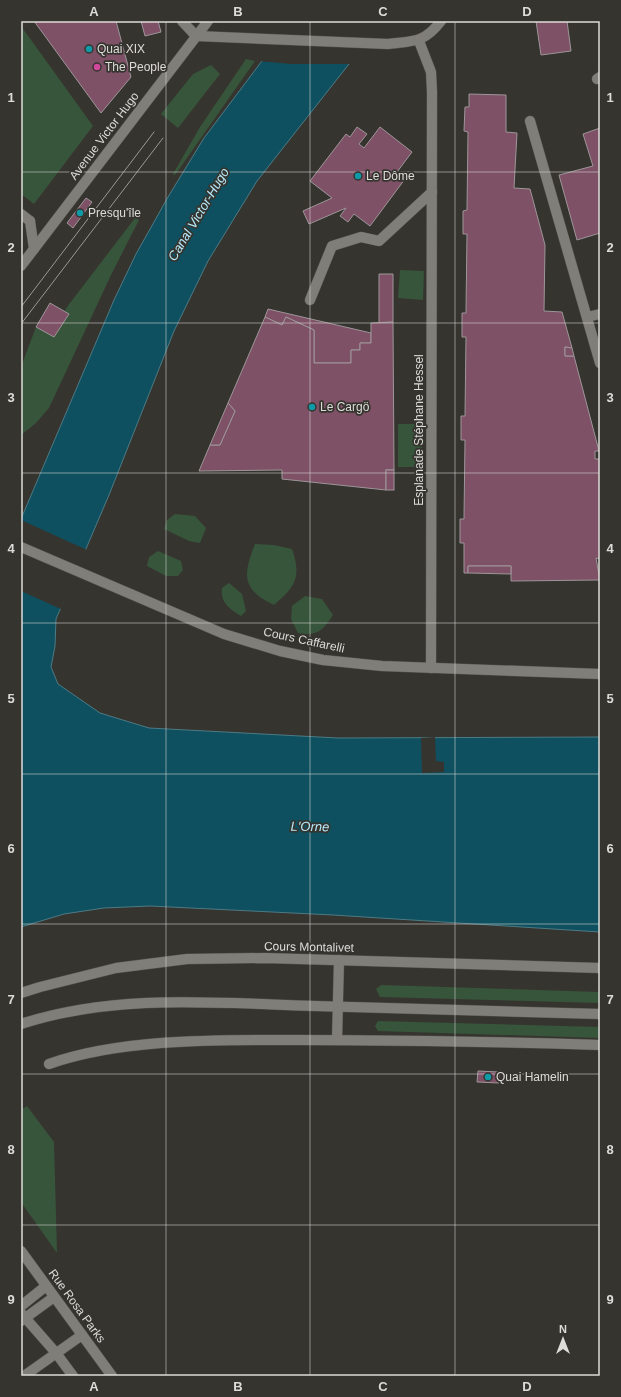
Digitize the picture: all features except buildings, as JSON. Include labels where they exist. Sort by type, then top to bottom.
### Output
[{"type":"street","points":[[182,21],[196,36],[388,44],[419,41],[433,31],[441,21]]},
{"type":"street","name":"Avenue Victor Hugo","points":[[21,266],[208,21]]},
{"type":"street","name":"Esplanade Stéphane Hessel","points":[[419,41],[431,72],[431,668]]},
{"type":"street","points":[[530,121],[600,363]]},
{"type":"street","points":[[310,300],[332,246],[361,237],[379,241],[432,192]]},
{"type":"street","points":[[21,214],[30,221],[34,250]]},
{"type":"street","points":[[587,317],[600,314]]},
{"type":"street","name":"Cours Caffarelli","points":[[21,547],[224,634],[280,651],[323,660],[382,666],[600,674]]},
{"type":"street","name":"Cours Montalivet","points":[[21,993],[84,976],[150,963],[187,959],[266,958],[600,968]]},
{"type":"street","points":[[337,1040],[339,960]]},
{"type":"street","points":[[21,1024],[72,1011],[126,1004],[221,1003],[600,1014]]},
{"type":"street","points":[[50,1064],[62,1059],[123,1048],[205,1041],[337,1040],[600,1045]]},
{"type":"street","name":"Rue Rosa Parks","points":[[21,1251],[112,1376]]},
{"type":"street","points":[[21,1306],[46,1286]]},
{"type":"street","points":[[54,1297],[22,1317],[56,1353],[72,1376]]},
{"type":"street","points":[[24,1376],[82,1335]]},
{"type":"green space","points":[[21,26],[93,126],[34,204],[21,194]]},
{"type":"green space","points":[[246,59],[255,61],[175,175],[173,174],[200,127]]},
{"type":"green space","points":[[211,65],[220,74],[178,128],[161,114],[193,74]]},
{"type":"green space","points":[[135,218],[139,220],[111,275],[49,408],[36,423],[21,435],[21,367],[36,327],[54,336],[68,314],[64,312],[67,307]]},
{"type":"green space","points":[[400,270],[424,271],[423,300],[398,298]]},
{"type":"green space","points":[[398,424],[422,424],[422,467],[398,467]]},
{"type":"green space","points":[[175,514],[195,516],[206,528],[200,543],[189,541],[164,529],[167,520]]},
{"type":"green space","points":[[255,544],[274,545],[292,549],[296,567],[295,581],[287,593],[274,605],[255,593],[250,587],[247,573],[248,564]]},
{"type":"green space","points":[[158,551],[181,561],[183,570],[178,576],[166,576],[147,566],[149,557]]},
{"type":"green space","points":[[229,583],[242,594],[246,611],[241,616],[224,602],[222,588]]},
{"type":"green space","points":[[305,596],[322,599],[333,615],[323,628],[310,634],[298,633],[291,619],[292,606]]},
{"type":"green space","points":[[381,985],[600,992],[600,1003],[380,997],[376,989]]},
{"type":"green space","points":[[378,1021],[600,1027],[600,1038],[378,1031],[375,1026]]},
{"type":"green space","points":[[27,1106],[54,1142],[57,1253],[21,1202],[21,1110]]},
{"type":"water","points":[[292,21],[349,64],[257,181],[208,261],[174,331],[109,495],[56,619],[55,646],[51,667],[58,684],[100,713],[149,728],[338,738],[600,737],[600,932],[333,915],[150,906],[104,908],[64,914],[21,927],[21,519],[114,300],[136,254],[168,197],[204,138]]},
{"type":"pier","points":[[290,21],[383,21],[352,64],[291,64],[258,61]]},
{"type":"pier","points":[[21,520],[87,550],[61,609],[21,591]]},
{"type":"pier","points":[[435,737],[436,761],[444,762],[444,772],[422,773],[421,738]]},
{"type":"tram line","points":[[21,307],[154,132]]},
{"type":"tram line","points":[[21,324],[163,138]]},
{"type":"place","name":"Quai XIX","points":[[89,49]]},
{"type":"place","name":"The People","points":[[97,67]]},
{"type":"place","name":"Le Dôme","points":[[358,176]]},
{"type":"place","name":"Presqu'île","points":[[80,213]]},
{"type":"place","name":"Le Cargö","points":[[312,407]]},
{"type":"place","name":"Quai Hamelin","points":[[488,1077]]},
{"type":"water label","name":"Canal Victor-Hugo","points":[[198,214]]},
{"type":"water label","name":"L'Orne","points":[[310,826]]}]
